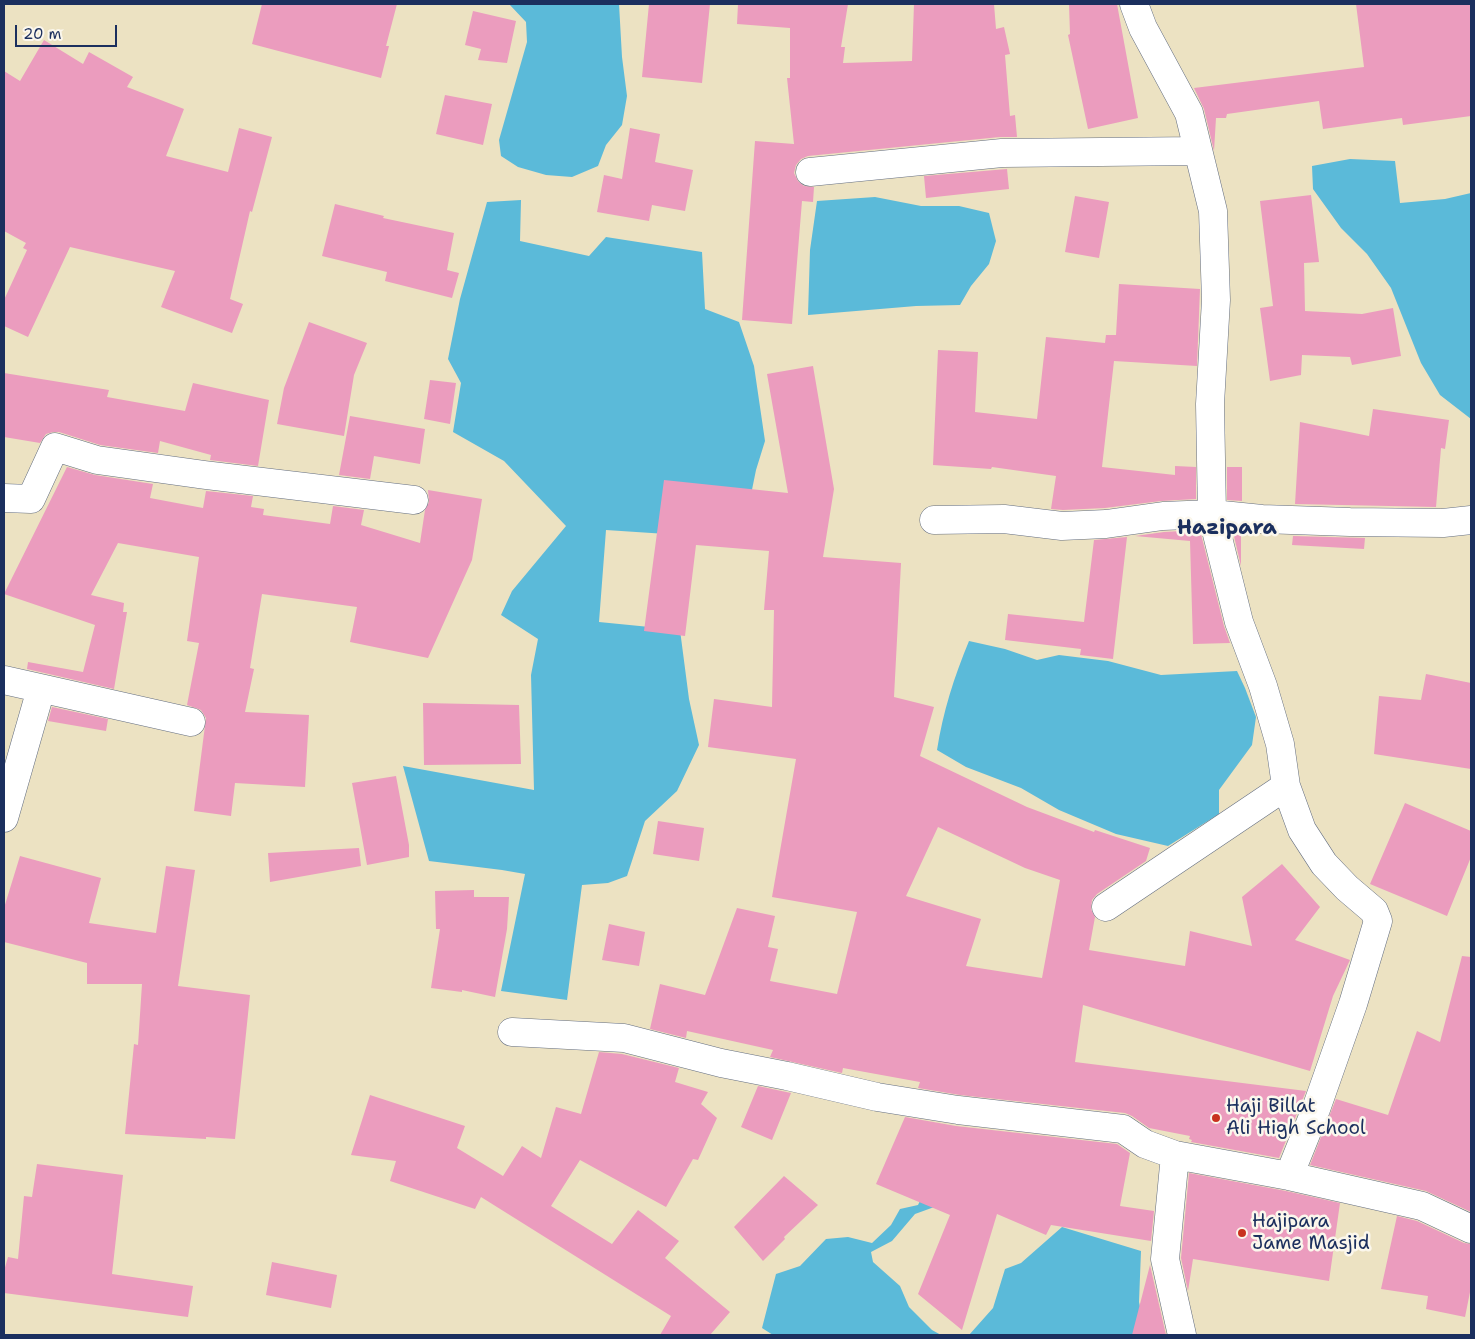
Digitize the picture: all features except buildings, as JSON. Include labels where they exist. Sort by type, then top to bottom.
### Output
[{"type":"street","points":[[1134,4],[1143,28],[1188,113],[1213,211],[1216,300],[1210,404],[1212,514],[1239,622],[1263,686],[1280,744],[1286,786],[1302,830],[1324,864],[1347,888],[1374,911],[1378,921],[1350,1013],[1316,1109],[1289,1176]]},
{"type":"street","points":[[810,172],[1002,153],[1198,151]]},
{"type":"street","points":[[4,498],[31,499],[55,447],[97,460],[225,478],[414,500]]},
{"type":"street","points":[[934,520],[1004,519],[1062,526],[1106,524],[1163,516],[1212,514],[1262,519],[1350,522],[1443,523],[1471,520]]},
{"type":"street","points":[[4,680],[41,690],[191,722]]},
{"type":"street","points":[[4,818],[41,690]]},
{"type":"street","points":[[1106,907],[1286,786]]},
{"type":"street","points":[[512,1032],[624,1038],[721,1063],[877,1097],[967,1111],[1123,1129],[1145,1144],[1175,1155],[1289,1176],[1422,1206],[1471,1229]]},
{"type":"street","points":[[1175,1155],[1165,1259],[1182,1335]]},
{"type":"water","points":[[509,4],[619,4],[622,57],[627,96],[622,125],[606,145],[598,166],[572,177],[546,175],[518,167],[501,156],[499,140],[527,42],[526,22]]},
{"type":"water","points":[[1350,159],[1395,161],[1400,203],[1445,199],[1471,193],[1471,419],[1440,395],[1421,363],[1391,288],[1367,254],[1341,228],[1313,189],[1312,166]]},
{"type":"water","points":[[875,197],[921,206],[959,206],[989,213],[996,241],[989,264],[971,286],[960,305],[916,306],[808,315],[810,250],[817,201]]},
{"type":"water","points":[[521,200],[520,241],[589,256],[606,237],[702,252],[705,309],[739,322],[754,366],[765,441],[756,470],[742,539],[606,530],[599,622],[680,630],[689,699],[699,745],[677,791],[645,821],[627,876],[608,883],[582,885],[567,1000],[501,991],[525,874],[429,861],[403,766],[534,790],[531,675],[538,639],[501,615],[512,591],[566,526],[504,461],[453,432],[461,383],[448,359],[460,299],[487,202]]},
{"type":"water","points":[[969,641],[1005,649],[1037,660],[1059,655],[1108,661],[1161,675],[1237,671],[1256,717],[1252,745],[1219,790],[1219,814],[1168,846],[1116,834],[1059,810],[1021,788],[966,767],[937,750],[942,722]]},
{"type":"water","points":[[949,1141],[937,1206],[915,1214],[892,1241],[871,1252],[873,1262],[900,1286],[909,1307],[932,1330],[941,1335],[773,1335],[762,1328],[776,1274],[800,1266],[826,1239],[848,1237],[872,1243],[891,1225],[900,1209],[918,1205]]},
{"type":"water","points":[[1062,1227],[1141,1251],[1139,1302],[1146,1335],[969,1335],[993,1308],[1005,1269],[1021,1263]]},
{"type":"place","name":"Haji Billat Ali High School","points":[[1216,1118]]},
{"type":"place","name":"Hajipara Jame Masjid","points":[[1242,1233]]},
{"type":"district","name":"Hazipara","points":[[1227,529]]}]
